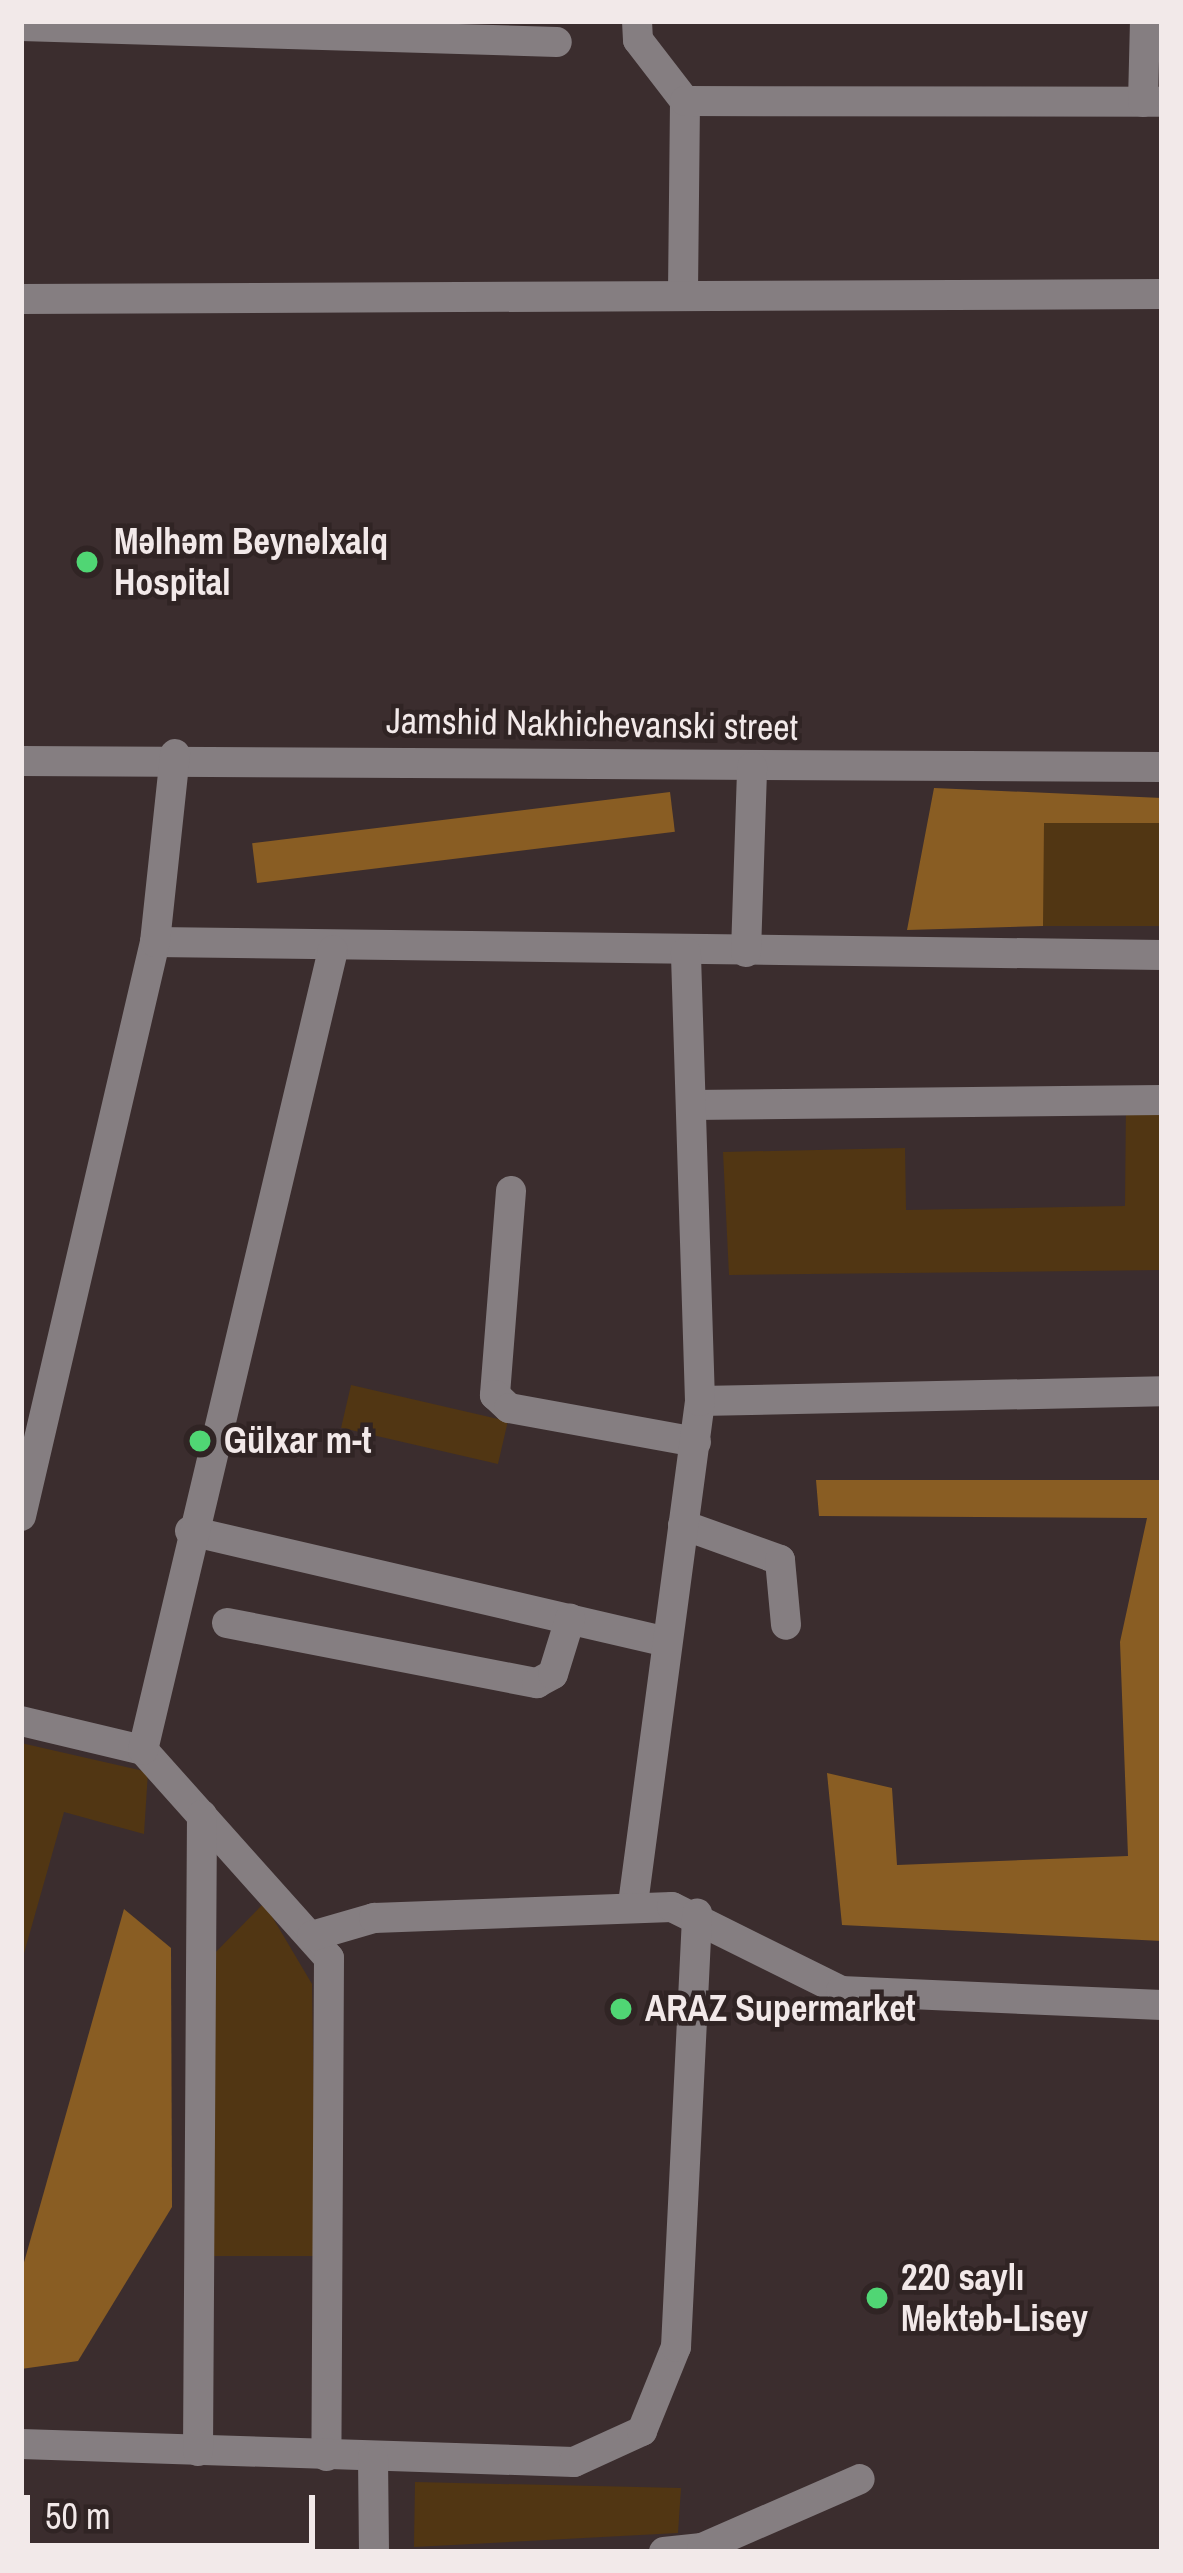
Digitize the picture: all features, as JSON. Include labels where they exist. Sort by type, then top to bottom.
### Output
[{"type":"street","points":[[637,21],[638,40],[685,101],[683,296]]},
{"type":"street","points":[[685,101],[1152,102],[1145,21]]},
{"type":"street","points":[[21,26],[557,42]]},
{"type":"street","points":[[21,299],[1162,294]]},
{"type":"street","points":[[21,1516],[155,942],[175,754]]},
{"type":"street","name":"Jamshid Nakhichevanski street","points":[[21,761],[175,754],[752,767],[1162,767]]},
{"type":"street","points":[[746,952],[752,767]]},
{"type":"street","points":[[155,942],[333,950],[1162,955]]},
{"type":"street","points":[[143,1750],[190,1531],[333,950]]},
{"type":"street","points":[[633,1904],[662,1641],[700,1401],[686,952]]},
{"type":"street","points":[[692,1105],[1162,1100]]},
{"type":"street","points":[[511,1191],[495,1395],[509,1408],[696,1442]]},
{"type":"street","points":[[700,1401],[1162,1391]]},
{"type":"street","points":[[683,1525],[780,1560],[786,1625]]},
{"type":"street","points":[[190,1531],[662,1641]]},
{"type":"street","points":[[227,1623],[537,1683],[553,1674],[570,1619]]},
{"type":"street","points":[[21,1721],[143,1750],[329,1958],[333,1999],[326,2456]]},
{"type":"street","points":[[198,2451],[202,1816]]},
{"type":"street","points":[[311,1936],[374,1918],[633,1904],[697,1914],[841,1991],[1162,2005]]},
{"type":"street","points":[[21,2444],[574,2462],[657,2412],[676,2347],[697,1914]]},
{"type":"street","points":[[373,2457],[374,2552]]},
{"type":"street","points":[[664,2552],[702,2548],[860,2479]]},
{"type":"shaded area","points":[[934,788],[1162,798],[1162,823],[1044,823],[1043,926],[907,930]]},
{"type":"shaded area","points":[[670,792],[675,832],[257,883],[252,843]]},
{"type":"shaded area","points":[[1043,823],[1162,823],[1162,926],[1043,926]]},
{"type":"shaded area","points":[[1162,1100],[1162,1270],[729,1275],[723,1152],[905,1148],[906,1210],[1125,1206],[1126,1101]]},
{"type":"shaded area","points":[[351,1385],[508,1421],[498,1464],[341,1428]]},
{"type":"shaded area","points":[[816,1480],[1162,1480],[1162,1941],[842,1925],[827,1773],[892,1788],[897,1865],[1128,1856],[1120,1642],[1147,1518],[819,1516]]},
{"type":"shaded area","points":[[21,1743],[148,1772],[144,1834],[64,1812],[21,1964]]},
{"type":"shaded area","points":[[264,1903],[312,1984],[316,2256],[206,2256],[204,1964]]},
{"type":"shaded area","points":[[124,1909],[171,1948],[172,2207],[78,2361],[21,2369],[21,2273]]},
{"type":"shaded area","points":[[415,2482],[681,2488],[678,2533],[414,2547]]},
{"type":"place","name":"Məlhəm Beynəlxalq Hospital","points":[[87,562]]},
{"type":"place","name":"Gülxar m-t","points":[[200,1441]]},
{"type":"place","name":"ARAZ Supermarket","points":[[621,2009]]},
{"type":"place","name":"220 saylı Məktəb-Lisey","points":[[877,2298]]}]
